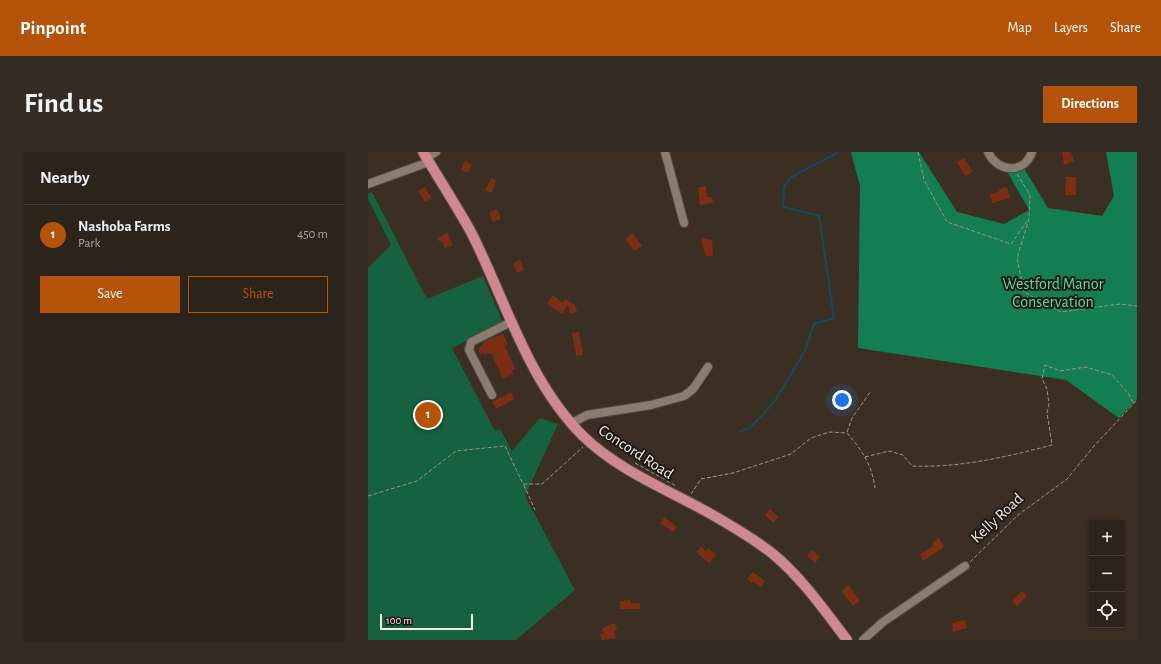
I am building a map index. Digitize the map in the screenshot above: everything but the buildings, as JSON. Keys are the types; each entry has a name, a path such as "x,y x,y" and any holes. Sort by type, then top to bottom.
{"main road":[{"name":"Concord Road","path":"426,157 471,233 511,322 534,368 560,409 572,423 590,442 620,464 722,520 774,555 806,589 847,640"}],"street":[{"path":"368,184 436,152"},
{"path":"665,152 684,224"},
{"path":"988,152 996,164 1004,168 1014,169 1026,163 1032,152"},
{"path":"492,396 469,350 469,346 471,342 511,322"},
{"path":"572,423 587,415 651,405 684,396 693,389 708,367"},
{"name":"Kelly Road","path":"863,640 883,622 965,566"}],"path":[{"path":"918,152 924,180 947,222 1011,244 1029,219"},
{"path":"1014,169 1030,195 1029,219 1017,258 1024,292 1061,312 1120,304 1137,306"},
{"path":"865,457 889,451 903,455 912,466 932,467 1006,458 1052,445 1047,412 1049,404 1047,389 1042,379 1044,365 1060,370 1086,367 1112,376 1128,393 1134,404"},
{"path":"847,433 852,418 870,390"},
{"name":"Kelly Road","path":"965,566 1018,515 1067,479 1094,446 1137,400"},
{"path":"695,496 690,494 702,479 733,473 791,454 811,438 829,432 847,433 862,450 874,479 875,488"},
{"path":"524,484 542,484 590,442"},
{"path":"368,496 417,481 456,451 505,446 535,510"},
{"path":"632,462 679,488"}],"green space":[{"name":"Westford Manor Conservation","path":"851,152 919,152 957,212 1004,224 1029,210 1005,168 1022,165 1048,208 1102,216 1114,196 1106,152 1137,152 1137,399 1119,418 1066,380 858,348 860,186"},
{"path":"372,192 427,299 483,276 503,323 452,348 495,431 500,429 512,451 540,418 558,424 525,496 575,590 516,640 368,640 368,268 391,245 368,199 368,193"}],"waterway":[{"path":"740,431 750,428 775,401 805,351 814,324 834,318 819,216 783,207 784,187 791,177 839,152"}],"place":[{"name":"Nashoba Farms","path":"428,415"}]}
